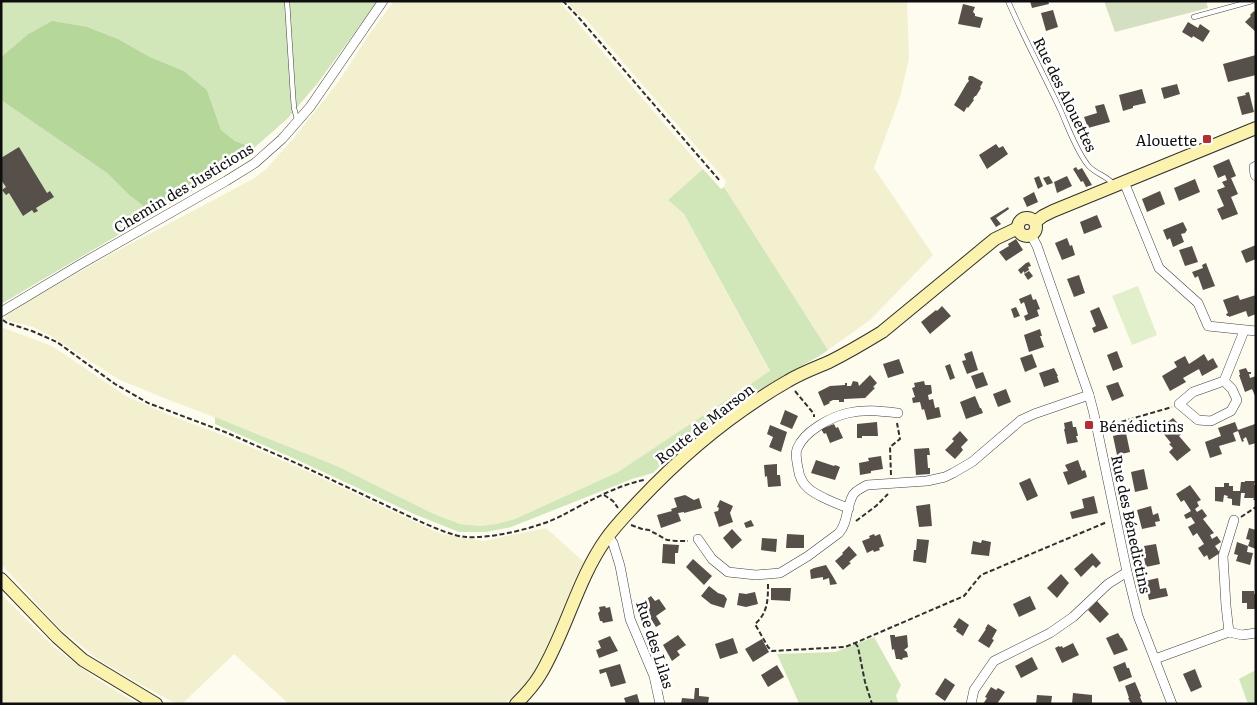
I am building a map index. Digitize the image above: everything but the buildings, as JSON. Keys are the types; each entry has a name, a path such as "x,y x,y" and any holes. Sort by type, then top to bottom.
{"street":[{"name":"Chemin des Justicions","path":"1,312 255,163 282,139 310,107 383,1"},
{"path":"1035,222 1054,211 1256,128"},
{"path":"1256,166 1254,167 1254,175 1256,176"},
{"path":"1119,184 1145,233 1159,268 1198,302 1208,326 1256,331"},
{"path":"1022,218 1030,218 1035,222 1036,229 1031,235 1021,234 1018,228 1022,218"},
{"name":"Route de Marson","path":"516,704 539,677 559,639 595,554 624,517 662,476 745,408 807,370 863,344 882,332 995,239 1018,228"},
{"name":"Rue des Bénedictins","path":"1031,235 1041,258 1089,395 1138,616 1171,703"},
{"path":"1224,380 1232,389 1237,400 1231,411 1211,421 1198,420 1180,404 1193,392 1224,380 1244,330"},
{"path":"698,539 712,559 728,572 756,575 780,573 808,556 839,533 843,528 854,494 859,489 867,485 927,481 945,477 972,462 1021,420 1089,395"},
{"path":"849,508 836,504 808,489 800,477 796,456 797,449 815,427 846,413 875,410 898,413"},
{"path":"1229,632 1223,556 1234,520"},
{"name":"Rue des Lilas","path":"608,536 620,566 630,619 654,676 660,704"},
{"path":"971,704 974,690 994,661 1050,633 1073,617 1108,584 1127,572"},
{"path":"1,579 57,637 84,660 156,704"},
{"path":"1155,659 1229,632 1242,635 1256,633"}],"lane":[{"path":"286,1 294,108 298,121"},
{"name":"Rue des Alouettes","path":"1008,1 1086,164 1095,172 1119,184"},
{"path":"1194,17 1252,1"}],"path":[{"path":"563,1 720,181"},
{"path":"1,318 7,323 32,330 57,342 115,384 148,403 225,432 296,463 419,522 466,537 492,536 514,532 561,516 582,504 637,481 662,476"},
{"path":"787,382 814,414 815,427"},
{"path":"1097,428 1180,404"},
{"path":"843,528 848,530 858,518 876,506 892,490 890,447 900,439 897,421 898,413"},
{"path":"604,495 613,500 632,526 649,530 667,540 691,541 698,539"},
{"path":"1234,520 1256,507"},
{"path":"768,574 766,611 755,624 772,651 845,647 964,596 981,575 1116,518"},
{"path":"855,643 858,647 865,682 872,704"}],"shaded area":[{"path":"394,1 559,1 703,169 668,200 684,214 770,372 618,472 515,519 496,524 481,526 460,524 434,514 337,466 120,380 51,336 33,327 5,320 5,314 104,258 253,179 266,169 294,138 339,81 368,36"},
{"path":"566,1 907,1 909,58 900,97 874,168 933,255 870,320 828,350 724,187 726,181 584,17 580,16"},
{"path":"1,327 52,346 126,396 302,469 441,534 483,541 546,528 585,563 536,677 504,704 289,704 234,654 182,704 177,704 99,660 59,628 1,564"},
{"path":"1,594 55,648 95,678 138,704 1,704"}],"green space":[{"path":"1,1 378,1 317,84 287,119 254,148 235,141 221,130 207,90 184,71 150,57 120,40 27,35 1,57"},
{"path":"1104,1 1206,1 1208,8 1115,32"},
{"path":"52,21 87,27 120,40 150,57 184,71 207,90 221,130 235,141 254,148 243,160 154,214 129,195 107,173 1,100 1,57 27,35"},
{"path":"1,100 107,173 129,195 154,214 1,304"},
{"path":"703,169 721,189 724,187 828,350 744,398 653,473 632,479 511,527 486,532 459,532 414,514 215,424 215,417 337,466 434,514 460,524 481,526 515,519 618,472 770,371 684,214 668,200"},
{"path":"1138,286 1157,335 1132,345 1112,296"},
{"path":"874,637 901,685 896,696 899,704 799,704 777,654 835,652"},
{"path":"1256,670 1256,704 1248,704 1239,679"}],"place":[{"name":"Alouette","path":"1207,139"},
{"name":"Bénédictins","path":"1089,425"}]}
